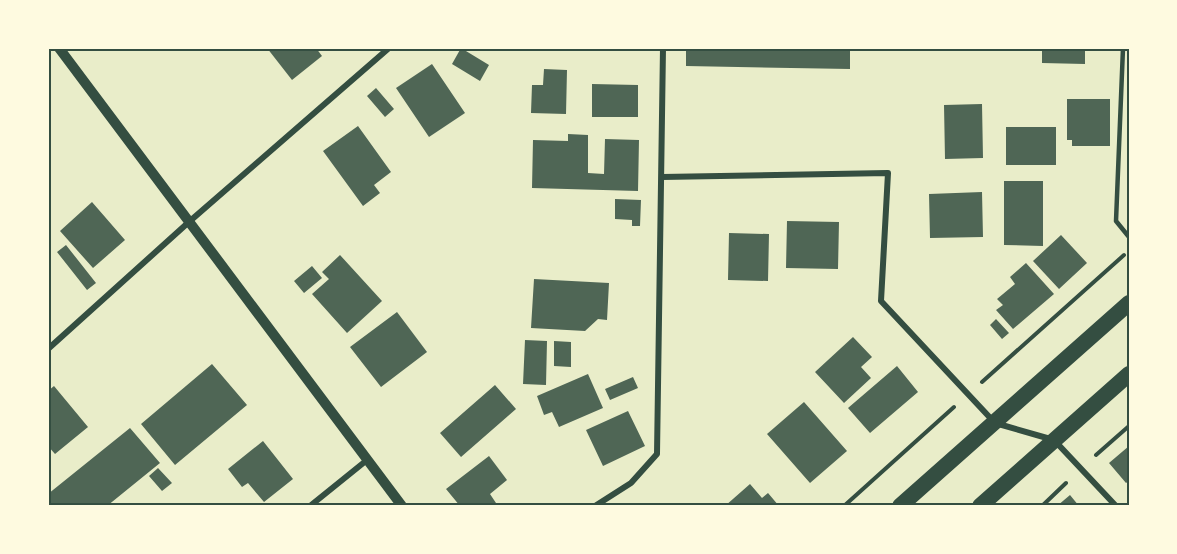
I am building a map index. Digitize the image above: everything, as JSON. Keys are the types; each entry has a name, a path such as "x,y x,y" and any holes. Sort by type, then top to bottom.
{"highway":[{"path":"900,506 1129,303"},
{"path":"980,506 1129,374"}],"street":[{"path":"59,48 402,506"},
{"path":"48,349 189,221 389,48"},
{"path":"595,506 632,483 657,454 663,48"},
{"path":"662,177 888,173 881,302 995,423 1054,441 1116,506"},
{"path":"310,506 367,460"}],"lane":[{"path":"1123,48 1116,221 1129,237"}],"path":[{"path":"844,506 1129,250"}],"building":[{"path":"267,48 316,48 322,56 292,80"},
{"path":"461,48 489,65 480,81 452,64"},
{"path":"686,48 850,48 850,69 686,66"},
{"path":"1042,48 1085,48 1085,64 1042,63"},
{"path":"432,64 465,113 429,137 396,88"},
{"path":"544,69 567,70 566,114 531,113 532,85 543,85"},
{"path":"592,84 638,85 638,117 592,117"},
{"path":"376,88 394,109 385,117 367,96"},
{"path":"1067,99 1110,99 1110,146 1072,146 1072,140 1067,140"},
{"path":"982,104 983,158 945,159 944,105"},
{"path":"358,126 391,172 374,185 380,193 363,206 323,151"},
{"path":"1006,127 1056,127 1056,165 1006,165"},
{"path":"568,134 588,135 588,173 604,174 605,139 639,140 638,191 532,188 533,140 568,141"},
{"path":"1004,181 1043,181 1043,246 1004,245"},
{"path":"982,192 983,237 930,238 929,194"},
{"path":"615,199 641,200 640,226 632,226 632,220 615,219"},
{"path":"92,202 125,240 93,268 60,231"},
{"path":"787,221 839,222 838,269 786,268"},
{"path":"729,233 769,234 768,281 728,280"},
{"path":"1061,235 1087,263 1059,289 1033,261"},
{"path":"66,245 96,283 87,290 57,252"},
{"path":"340,255 382,301 347,333 312,294 329,279 322,272"},
{"path":"1026,263 1054,294 1013,329 996,310 1003,305 997,299 1015,284 1010,277"},
{"path":"312,266 322,278 304,293 294,281"},
{"path":"534,279 609,283 607,320 598,319 585,331 531,328"},
{"path":"397,312 427,352 381,387 350,347"},
{"path":"996,319 1009,333 1002,339 990,325"},
{"path":"853,337 872,357 861,367 871,378 844,403 815,372"},
{"path":"525,340 547,341 546,385 523,384"},
{"path":"554,341 571,342 571,367 554,366"},
{"path":"212,364 247,405 175,465 141,424"},
{"path":"897,366 918,392 870,433 848,408"},
{"path":"588,374 603,408 559,427 552,412 544,415 537,396"},
{"path":"633,377 638,388 610,400 605,389"},
{"path":"495,385 516,409 461,457 440,433"},
{"path":"54,386 88,427 55,454 48,446 48,391"},
{"path":"804,402 847,451 810,483 767,434"},
{"path":"628,411 645,446 603,466 586,430"},
{"path":"130,428 160,463 107,506 50,506 48,494"},
{"path":"263,441 293,479 264,502 248,483 242,487 228,469"},
{"path":"1129,446 1129,481 1126,483 1109,463"},
{"path":"489,456 507,480 490,494 498,506 460,506 446,489"},
{"path":"158,468 172,483 162,491 149,476"},
{"path":"750,484 762,498 768,493 779,506 725,506"},
{"path":"1070,495 1079,506 1057,506"}]}
